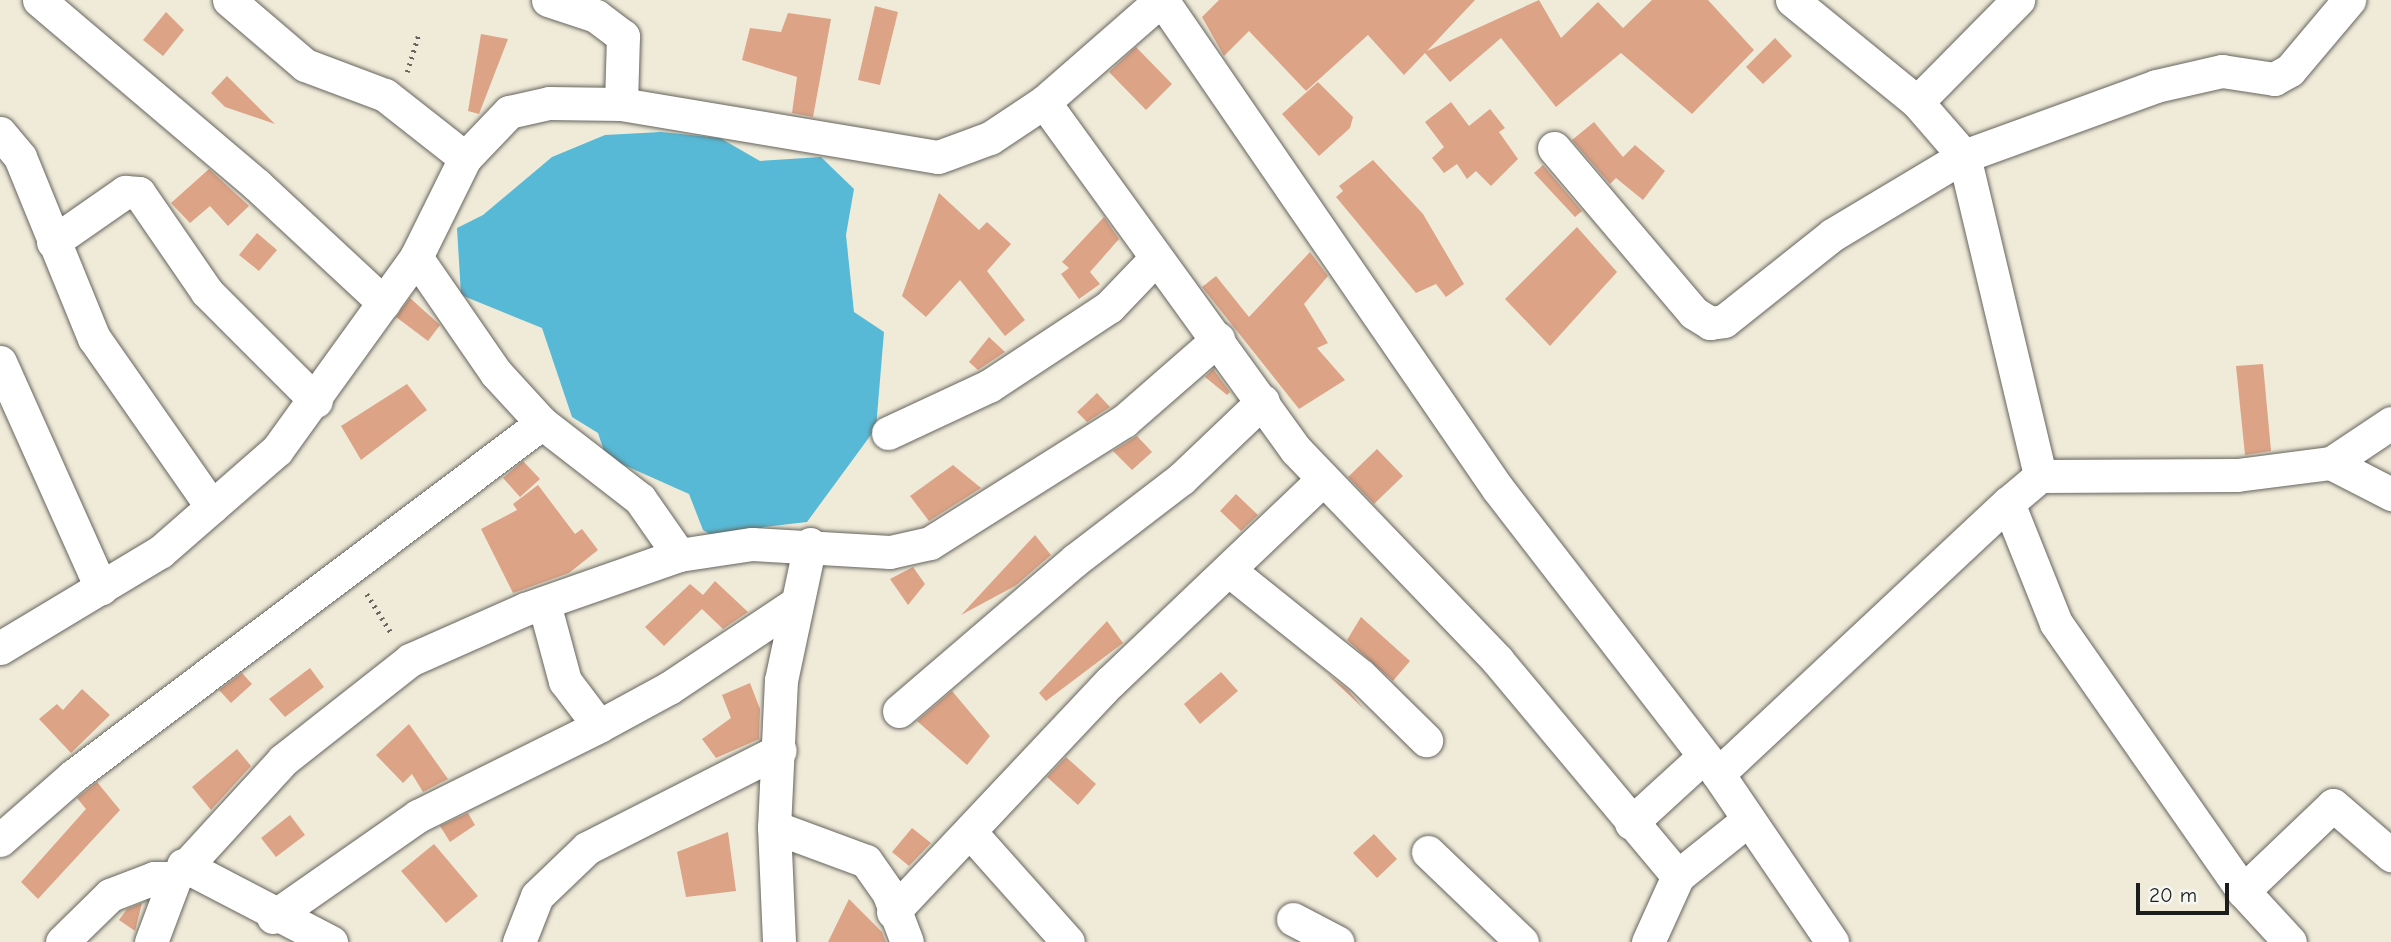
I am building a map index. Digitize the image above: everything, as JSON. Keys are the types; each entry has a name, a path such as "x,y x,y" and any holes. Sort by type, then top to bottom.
{"street":[{"path":"39,0 257,185 384,303"},
{"path":"229,0 305,65 397,102 464,158"},
{"path":"548,0 596,16 623,36 621,104"},
{"path":"3,638 101,588 160,552 277,450 316,401 416,257 464,158 509,113 549,103 621,104 916,158 990,138 1044,102 1161,0 1379,307 1498,489 1710,765 1832,942"},
{"path":"1792,0 1917,102 1964,156 2040,476"},
{"path":"1554,148 1694,313 1710,323 1724,321 1832,234 1964,156 2156,86 2222,71 2274,79 2290,70 2349,0"},
{"path":"1917,102 2012,2"},
{"path":"1044,102 1156,258 1323,480 1498,661 1678,876"},
{"path":"0,133 20,157 94,338 212,507"},
{"path":"53,242 125,192 139,192 207,292 316,401"},
{"path":"416,257 496,373 542,423 640,499 679,555"},
{"path":"888,433 989,386 1109,307 1156,258"},
{"path":"151,942 179,872 283,760 410,660 514,614 545,607 679,555 810,544 890,552 930,543 1124,421 1218,338"},
{"path":"0,362 101,588"},
{"path":"899,711 1075,560 1181,479 1263,401"},
{"path":"0,840 73,776 353,569 542,423"},
{"path":"1631,822 1710,765 2040,476 2237,475 2331,463 2391,423"},
{"path":"2331,463 2391,494"},
{"path":"893,912 1110,681 1230,571 1323,480"},
{"path":"2008,503 2074,653 2243,891 2290,942"},
{"path":"779,942 774,827 780,750 780,680 810,544"},
{"path":"1230,571 1360,675 1426,740"},
{"path":"273,917 418,816 670,688 795,604"},
{"path":"545,607 565,681 599,726"},
{"path":"519,942 537,896 587,848 780,750"},
{"path":"2243,891 2333,805 2391,855"},
{"path":"1660,935 1678,876 1748,820"},
{"path":"774,827 866,861 888,892 893,912 907,942"},
{"path":"970,832 1068,942"},
{"path":"1428,852 1522,942"},
{"path":"62,942 110,895 154,878 179,872 331,942"},
{"path":"1293,919 1338,942"}],"path":[{"path":"397,102 419,33"},
{"path":"353,569 410,660"}],"water":[{"path":"661,132 720,138 760,161 821,157 854,189 846,235 854,312 884,332 876,428 807,522 764,527 724,543 703,530 689,494 606,457 598,433 572,417 542,328 461,295 457,228 483,215 552,157 605,135"}],"building":[{"path":"1219,0 1475,0 1427,51 1539,0 1561,38 1598,2 1623,28 1652,0 1708,0 1754,50 1692,114 1621,53 1556,107 1501,38 1450,82 1425,53 1404,75 1368,35 1306,91 1249,31 1224,56 1202,17"},
{"path":"875,6 898,12 880,85 858,80"},
{"path":"166,12 184,30 163,56 143,40"},
{"path":"788,13 831,19 813,117 792,113 797,77 742,60 750,28 781,32"},
{"path":"481,34 508,39 479,114 468,111"},
{"path":"1775,38 1792,56 1763,84 1746,67"},
{"path":"1136,47 1172,84 1146,110 1109,72"},
{"path":"227,76 275,124 225,107 211,93"},
{"path":"1318,82 1353,117 1350,128 1319,156 1282,114"},
{"path":"1451,102 1469,126 1490,109 1505,128 1499,132 1518,159 1491,186 1476,171 1467,179 1457,164 1444,173 1432,158 1444,147 1425,122"},
{"path":"1594,122 1623,157 1635,145 1665,171 1643,200 1616,178 1610,184 1572,140"},
{"path":"1373,160 1423,214 1464,284 1446,297 1436,284 1416,293 1336,197 1343,191 1339,186"},
{"path":"1543,165 1582,211 1575,217 1534,173"},
{"path":"209,169 249,206 228,226 210,206 190,223 171,203"},
{"path":"939,193 979,230 987,222 1011,244 987,271 1025,320 1005,336 960,280 926,317 902,296"},
{"path":"1104,217 1119,239 1090,272 1100,284 1079,299 1061,274 1069,268 1062,262"},
{"path":"1577,227 1617,272 1550,346 1505,299"},
{"path":"257,233 277,250 259,271 239,255"},
{"path":"1310,252 1328,276 1304,304 1328,343 1317,348 1345,380 1299,409 1202,287 1216,276 1249,317"},
{"path":"410,298 440,325 428,341 396,317"},
{"path":"989,337 1005,352 978,370 969,362"},
{"path":"2263,364 2271,451 2245,455 2236,366"},
{"path":"1213,369 1230,392 1227,395 1205,377"},
{"path":"407,384 427,410 361,460 341,426"},
{"path":"1097,393 1110,407 1087,422 1077,412"},
{"path":"1137,436 1152,452 1132,470 1113,451"},
{"path":"1377,449 1403,476 1374,504 1348,477"},
{"path":"523,461 540,479 520,497 503,478"},
{"path":"953,465 981,488 929,521 910,496"},
{"path":"538,485 575,534 582,529 598,550 569,573 513,593 481,529 517,510 513,504"},
{"path":"1236,494 1258,515 1241,531 1220,511"},
{"path":"1035,535 1051,555 1015,586 961,615"},
{"path":"913,567 925,584 908,605 890,579"},
{"path":"715,581 748,612 723,629 702,609 664,646 645,627 690,584 703,595"},
{"path":"1361,617 1410,661 1393,681 1347,640"},
{"path":"1107,621 1123,643 1046,701 1039,693"},
{"path":"310,668 324,687 285,717 269,699"},
{"path":"1221,672 1238,691 1200,724 1184,704"},
{"path":"242,673 252,684 231,703 219,690"},
{"path":"1327,674 1347,689 1366,711"},
{"path":"750,683 760,709 759,739 716,758 702,739 731,718 722,695"},
{"path":"82,689 110,715 71,753 39,719 57,704 63,710"},
{"path":"952,691 990,736 967,765 917,721"},
{"path":"409,724 448,779 423,792 412,774 403,783 376,755"},
{"path":"237,749 251,766 211,810 192,787"},
{"path":"1066,757 1096,784 1078,805 1047,777"},
{"path":"97,782 120,810 38,899 21,882 86,809 77,798"},
{"path":"468,813 475,825 450,842 440,826"},
{"path":"290,815 305,835 276,857 261,838"},
{"path":"912,828 931,843 909,866 892,852"},
{"path":"728,832 736,891 686,897 677,852"},
{"path":"1374,834 1397,859 1377,878 1353,853"},
{"path":"434,844 478,896 446,923 401,871"},
{"path":"849,899 882,932 886,942 828,942"},
{"path":"142,903 135,931 119,920 127,909"}]}
